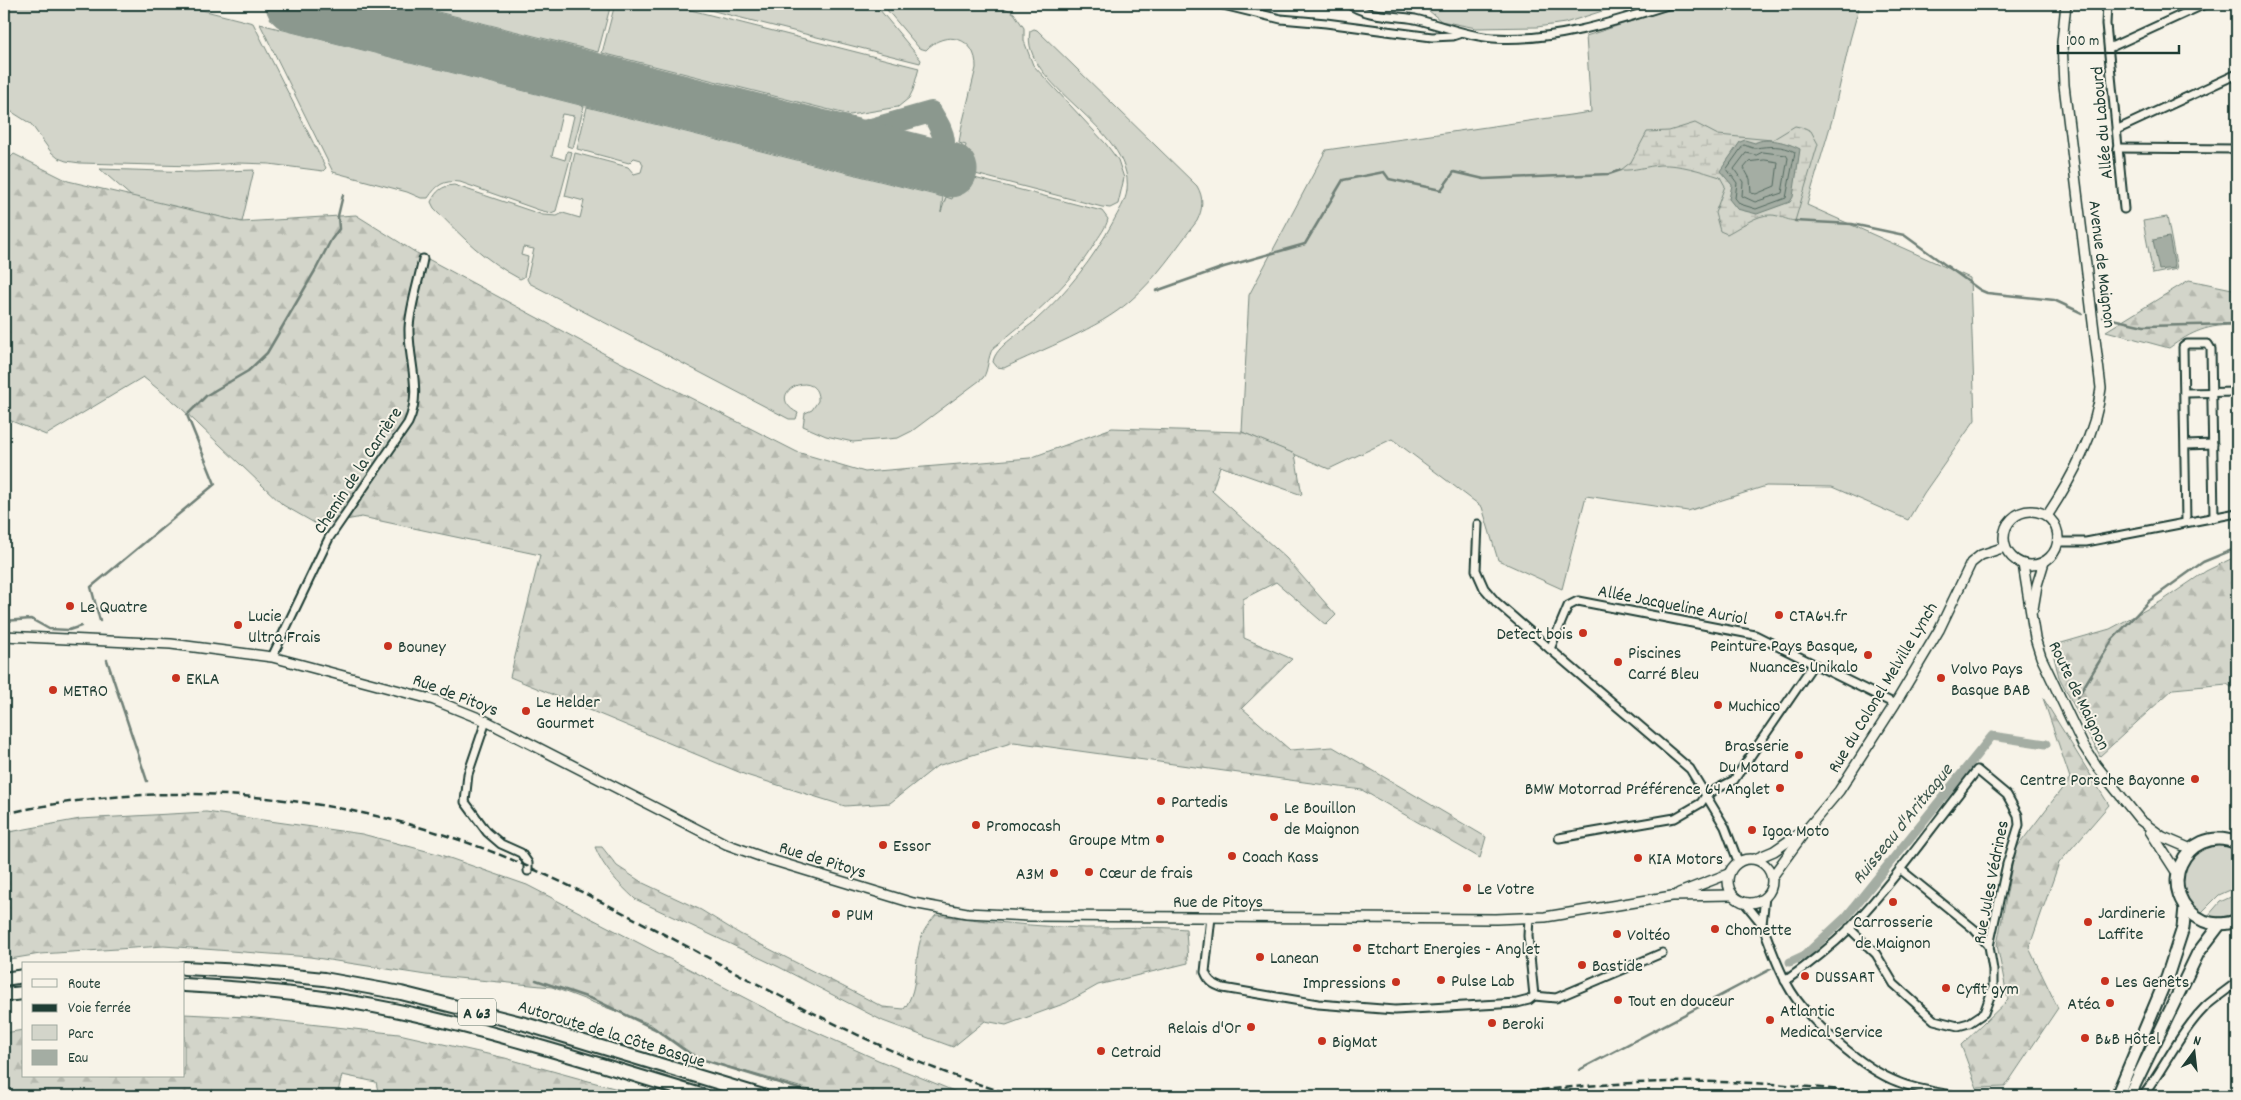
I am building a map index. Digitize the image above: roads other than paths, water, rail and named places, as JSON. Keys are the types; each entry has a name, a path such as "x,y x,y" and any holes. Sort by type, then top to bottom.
{"highway":[{"name":"Autoroute de la Côte Basque","path":"185,968 242,971 324,979 400,993 525,1024 763,1096"},
{"path":"4,979 22,976"},
{"name":"Autoroute de la Côte Basque","path":"185,985 254,989 322,998 412,1014 524,1042 704,1096"},
{"path":"4,996 22,993"}],"main road":[{"path":"2117,1096 2167,977 2183,929 2185,907 2178,891 2177,873 2180,864 2191,849 2212,840 2235,838"},
{"path":"2185,907 2202,920 2220,924 2237,920"},
{"path":"2130,1096 2198,953 2220,924"}],"street":[{"path":"1220,4 1281,19 1326,22 1432,37 1453,36 1462,33"},
{"path":"1349,4 1360,10 1415,19 1462,33 1492,38 1546,36 1581,30 1671,4"},
{"name":"Avenue de Maignon","path":"2048,516 2069,482 2096,416 2102,388 2064,85 2062,42 2066,4"},
{"name":"Allée du Labourd","path":"2107,4 2106,24 2124,209"},
{"path":"2109,48 2205,4"},
{"path":"2116,130 2237,74"},
{"path":"2117,148 2237,149"},
{"name":"Chemin de la Carrière","path":"272,656 329,538 408,423 414,409 416,397 409,327 423,259"},
{"path":"2186,522 2184,347 2187,344 2208,344 2212,349 2214,517"},
{"path":"2186,393 2237,392"},
{"path":"2186,445 2213,444"},
{"path":"2033,511 2048,516 2056,528 2058,542 2055,550 2044,562 2037,565 2022,564 2011,558 2005,546 2005,529 2016,515 2033,511"},
{"path":"2058,542 2086,542 2237,512"},
{"path":"1478,524 1476,570 1484,588 1550,649 1690,769 1707,794 1730,839 1738,861"},
{"name":"Rue du Colonel Melville Lynch","path":"1772,877 1807,829 1839,791 1895,704 1939,630 1971,563 1981,555 2005,546"},
{"name":"Route de Maignon","path":"2032,619 2037,585 2044,562"},
{"name":"Route de Maignon","path":"2022,564 2035,638 2041,657 2083,745 2101,772 2147,827 2177,873"},
{"name":"Allée Jacqueline Auriol","path":"1550,649 1568,606 1578,601 1755,635 1895,704"},
{"name":"Rue de Pitoys","path":"4,636 171,644 272,656 434,700 486,721 726,844 765,858 913,903 949,910 989,915 1529,918 1672,896"},
{"path":"1559,838 1675,818 1701,802 1707,794 1734,780 1813,665"},
{"path":"486,721 468,774 465,802 487,832 501,844 521,853 528,863 528,871"},
{"name":"Rue Jules Védrines","path":"1849,928 1876,954 1894,984 1934,1020 1958,1026 1969,1023 1984,1013 1993,988 1994,970 1989,946 2007,864 2019,825 2018,814 2007,795 1977,770 1900,869"},
{"name":"Route de Maignon","path":"2147,827 2162,838 2191,849"},
{"name":"Rue du Colonel Melville Lynch","path":"1755,859 1774,851 1807,829"},
{"path":"1672,896 1728,874 1738,861 1755,859 1766,865 1772,877 1771,888 1765,897 1759,901 1745,903"},
{"path":"1785,981 1812,961 1849,928 1900,869 1974,929 1989,946"},
{"path":"1728,874 1728,889 1732,895 1745,903 1762,924 1785,981 1800,1004 1849,1052 1877,1072 1896,1082 1914,1088 1957,1096"},
{"path":"1672,896 1732,895"},
{"path":"1762,924 1765,897"},
{"path":"1211,917 1205,972 1208,980 1223,988 1318,1004 1395,1010 1521,1003 1534,996 1556,998 1662,953"},
{"path":"1529,918 1528,936 1534,996"},
{"path":"2143,1096 2181,1037 2206,1006 2237,982"}],"water":[{"path":"1745,140 1755,143 1765,140 1778,141 1800,149 1793,197 1790,202 1757,214 1737,209 1729,199 1732,185 1720,171 1740,142"},
{"path":"2169,237 2175,268 2159,270 2153,240"}],"waterway":[{"path":"1156,291 1224,267 1305,244 1343,180 1384,172 1389,179 1441,190 1454,172 1484,179 1609,174 1621,170"},
{"path":"100,621 91,587 215,484 187,415 207,395 248,371 267,353 339,229 338,216 343,195"},
{"path":"1795,221 1852,224 1904,235 1980,290 1987,293 2054,300 2082,313"},
{"path":"2103,317 2144,326 2237,324"},
{"name":"Ruisseau d'Aritxague","path":"2077,698 2113,639 2149,601 2203,562 2237,548"},
{"path":"4,621 31,619 49,629 69,630 81,626"},
{"path":"107,660 147,781"},
{"name":"Ruisseau d'Aritxague","path":"1790,962 1805,955 1846,917 1992,736 2046,744"},
{"name":"Ruisseau d'Aritxague","path":"1579,1070 1771,969"},
{"path":"536,980 595,1000 655,1029 694,1057 822,1096"}],"railway":[{"path":"4,814 72,802 141,795 210,794 279,799 347,810 415,826 480,847 574,888 809,1011 897,1053 957,1077 1019,1096"},
{"path":"1493,1096 1591,1086 1689,1082 1786,1085 1884,1096"}],"place":[{"name":"Le Quatre","path":"70,606"},
{"name":"CTA64.fr","path":"1779,615"},
{"name":"Lucie Ultra Frais","path":"238,625"},
{"name":"Detect bois","path":"1583,633"},
{"name":"Bouney","path":"388,646"},
{"name":"Peinture Pays Basque, Nuances Unikalo","path":"1868,655"},
{"name":"Piscines Carré Bleu","path":"1618,662"},
{"name":"EKLA","path":"176,678"},
{"name":"Volvo Pays Basque BAB","path":"1941,678"},
{"name":"METRO","path":"53,690"},
{"name":"Muchico","path":"1718,705"},
{"name":"Le Helder Gourmet","path":"526,711"},
{"name":"Brasserie Du Motard","path":"1799,755"},
{"name":"Centre Porsche Bayonne","path":"2195,779"},
{"name":"BMW Motorrad Préférence 64 Anglet","path":"1780,788"},
{"name":"Partedis","path":"1161,801"},
{"name":"Le Bouillon de Maignon","path":"1274,817"},
{"name":"Promocash","path":"976,825"},
{"name":"Igoa Moto","path":"1752,830"},
{"name":"Groupe Mtm","path":"1160,839"},
{"name":"Essor","path":"883,845"},
{"name":"Coach Kass","path":"1232,856"},
{"name":"KIA Motors","path":"1638,858"},
{"name":"Cœur de frais","path":"1089,872"},
{"name":"A3M","path":"1054,873"},
{"name":"Le Votre","path":"1467,888"},
{"name":"Carrosserie de Maignon","path":"1893,902"},
{"name":"PUM","path":"836,914"},
{"name":"Jardinerie Laffite","path":"2088,922"},
{"name":"Chomette","path":"1715,929"},
{"name":"Voltéo","path":"1617,934"},
{"name":"Etchart Energies - Anglet","path":"1357,948"},
{"name":"Lanean","path":"1260,957"},
{"name":"Bastide","path":"1582,965"},
{"name":"DUSSART","path":"1805,976"},
{"name":"Pulse Lab","path":"1441,980"},
{"name":"Les Genêts","path":"2105,981"},
{"name":"Impressions","path":"1396,982"},
{"name":"Cyfit gym","path":"1946,988"},
{"name":"Tout en douceur","path":"1618,1000"},
{"name":"Atéa","path":"2110,1003"},
{"name":"Atlantic Medical Service","path":"1770,1020"},
{"name":"Beroki","path":"1492,1023"},
{"name":"Relais d'Or","path":"1251,1027"},
{"name":"B&B Hôtel","path":"2085,1038"},
{"name":"BigMat","path":"1322,1041"},
{"name":"Cetraid","path":"1101,1051"}]}
